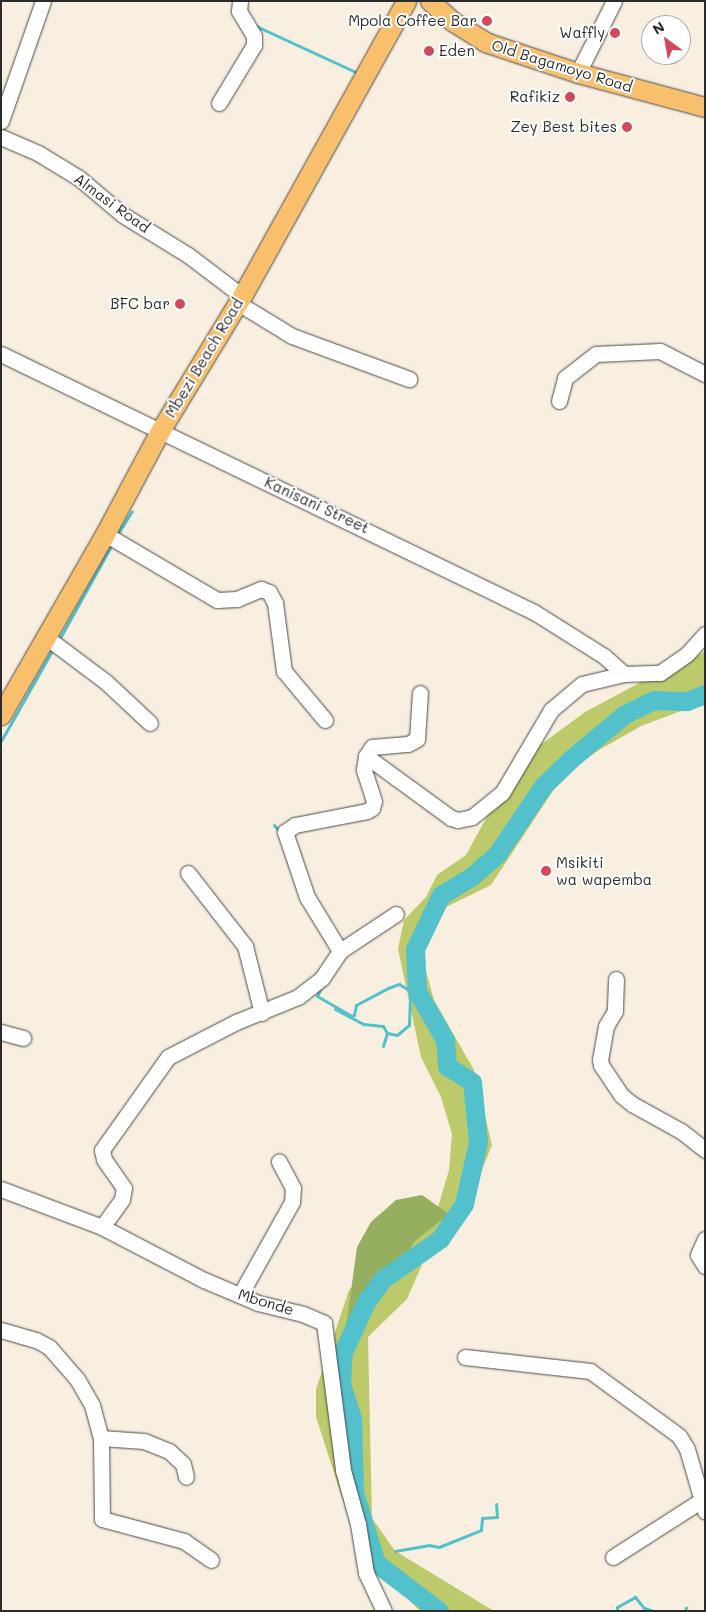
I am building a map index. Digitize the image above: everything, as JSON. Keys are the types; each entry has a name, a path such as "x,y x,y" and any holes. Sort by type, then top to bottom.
{"main road":[{"name":"Mbezi Beach Road","path":"1,715 105,534 160,431 240,299 406,1"},
{"name":"Old Bagamoyo Road","path":"430,1 459,26 486,42 578,73 705,107"}],"street":[{"path":"1,121 43,1"},
{"path":"219,103 255,40 239,11 240,1"},
{"path":"578,73 614,1"},
{"name":"Almasi Road","path":"1,137 38,153 79,178 123,215 188,255 240,299 292,336 409,379"},
{"path":"558,401 565,378 596,354 660,351 705,374"},
{"name":"Kanisani Street","path":"1,354 534,612 604,656 624,674"},
{"path":"105,534 217,600 238,599 262,589 269,592 275,603 284,671 325,720"},
{"path":"366,756 452,818 458,820 472,817 502,793 550,710 582,684 624,674 660,673 687,654 705,634"},
{"path":"46,637 106,682 150,722"},
{"path":"340,951 307,897 284,836 287,829 295,825 367,812 372,808 374,801 364,770 366,756 372,746 408,744 417,739 420,694"},
{"path":"188,873 246,946 262,1013"},
{"path":"102,1227 122,1199 124,1188 104,1159 102,1150 163,1063 178,1050 236,1022 262,1013 314,987 340,951 396,914"},
{"path":"616,979 615,1011 606,1026 600,1059 602,1065 621,1095 632,1104 681,1131 705,1150"},
{"path":"1,1032 23,1038"},
{"path":"240,1295 292,1202 293,1188 279,1162"},
{"name":"Mbonde","path":"1,1189 102,1227 240,1295 318,1319 324,1323 343,1470 358,1524 360,1546 366,1573 384,1611"},
{"path":"705,1240 698,1255 705,1266"},
{"path":"1,1330 36,1340 54,1352 77,1379 92,1405 101,1438 102,1519 184,1541 211,1560"},
{"path":"465,1357 590,1371 679,1436 690,1458 703,1503 613,1557"},
{"path":"101,1438 144,1441 169,1451 184,1464 186,1477"}],"green space":[{"path":"705,651 705,702 641,726 568,768 491,885 446,907 423,934 422,956 434,1000 474,1070 492,1145 470,1200 424,1260 407,1299 368,1337 372,1518 395,1551 494,1611 420,1611 386,1578 351,1525 316,1417 316,1389 349,1290 405,1233 438,1207 449,1170 452,1134 441,1097 421,1057 398,949 404,920 426,897 437,875 466,855 491,809 528,754 585,712 643,681 675,670"},
{"path":"422,1195 449,1214 414,1242 397,1274 371,1299 342,1356 357,1247 371,1222 396,1200"}],"waterway":[{"path":"254,25 358,73"},
{"path":"117,535 132,511"},
{"path":"60,638 112,544"},
{"path":"1,741 52,651"},
{"path":"439,1611 376,1563 354,1492 352,1418 341,1385 343,1352 366,1302 383,1279 440,1239 464,1204 478,1142 472,1082 447,1066 445,1040 417,991 415,949 441,895 471,877 497,854 543,786 572,758 625,714 654,700 687,701 705,694"},
{"path":"274,825 280,832"},
{"path":"383,1046 387,1033 397,1035 409,1025 410,991 416,972"},
{"path":"322,986 317,996 351,1016 354,1015 356,1005 388,988 399,984 410,991"},
{"path":"335,1009 363,1024 383,1026 387,1033"},
{"path":"395,1551 429,1545 439,1547 481,1530 482,1518 497,1517 496,1504"},
{"path":"617,1611 617,1607 635,1597 644,1608 654,1611"}],"place":[{"name":"Mpola Coffee Bar","path":"487,21"},
{"name":"Waffly","path":"615,33"},
{"name":"Eden","path":"429,51"},
{"name":"Rafikiz","path":"570,97"},
{"name":"Zey Best bites","path":"627,127"},
{"name":"BFC bar","path":"180,304"},
{"name":"Msikiti wa wapemba","path":"546,871"}]}
